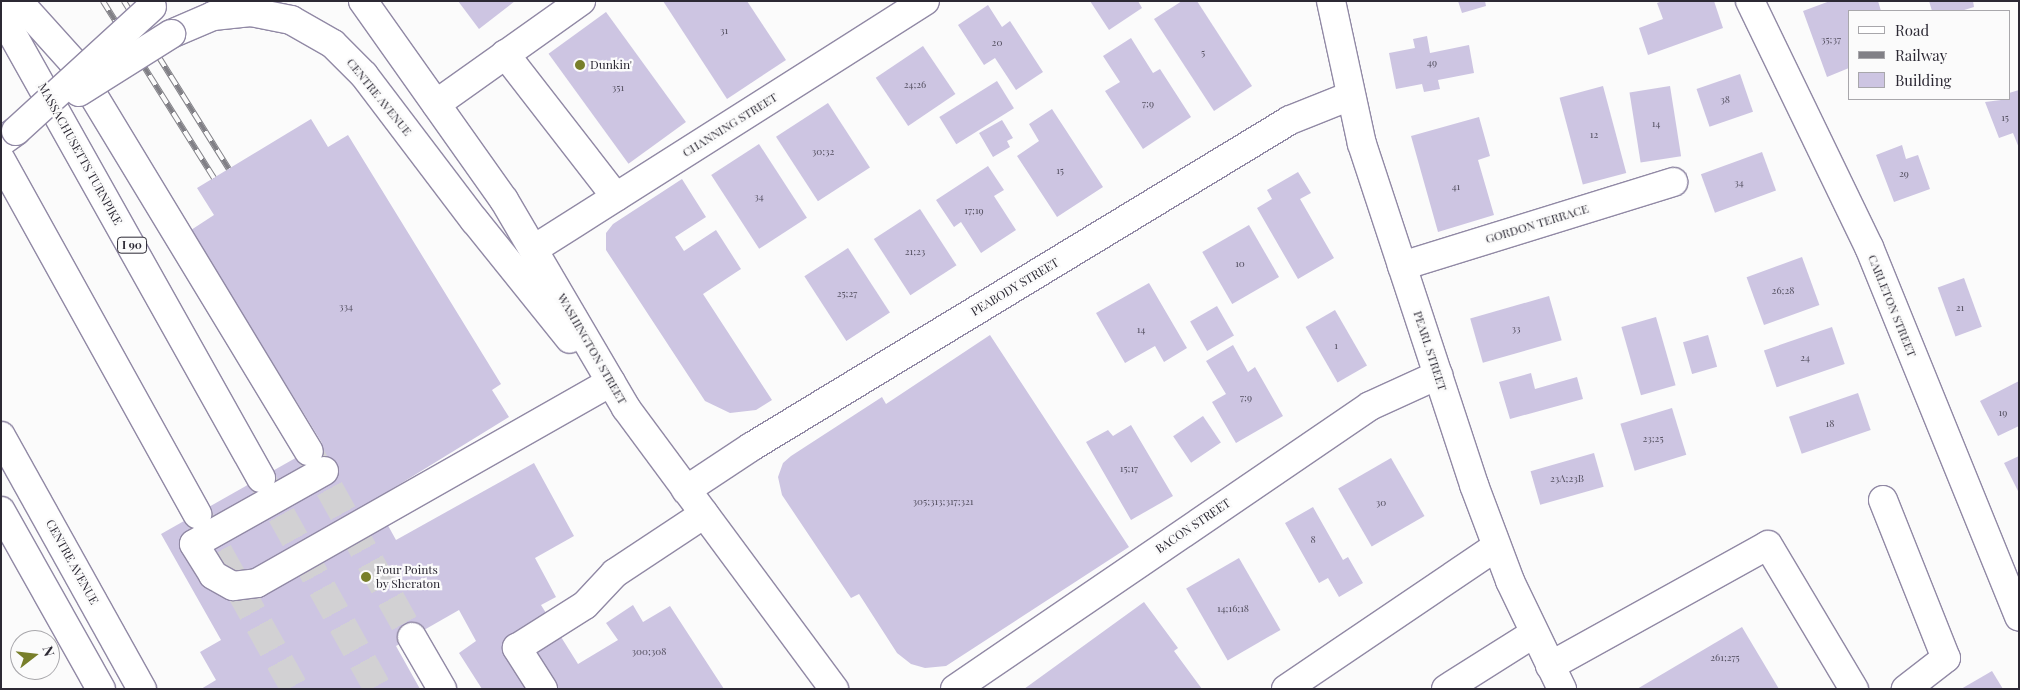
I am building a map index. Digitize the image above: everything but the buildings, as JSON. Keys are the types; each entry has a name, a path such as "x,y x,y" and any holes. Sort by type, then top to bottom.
{"main road":[{"path":"18,1 73,62 316,461 194,544 213,575 233,586 257,583 609,383"},
{"name":"WASHINGTON STREET","path":"363,1 504,200 534,249 609,383 626,408 834,689"},
{"path":"436,104 581,1"},
{"name":"CHANNING STREET","path":"534,249 926,1"},
{"name":"PEARL STREET","path":"1331,1 1350,96 1402,266 1438,375 1496,547 1533,634 1556,677"},
{"name":"CARLETON STREET","path":"1750,1 1869,247 2019,617"},
{"name":"CENTRE AVENUE","path":"9,136 155,4"},
{"name":"CENTRE AVENUE","path":"9,136 171,34 213,16 251,12 290,20 333,44 364,75 475,221 609,383"},
{"name":"MASSACHUSETTS TURNPIKE","path":"1,14 261,478"},
{"path":"505,54 616,197"},
{"name":"PEABODY STREET","path":"686,490 751,446 1290,120 1350,96"},
{"path":"1,160 198,514"},
{"name":"GORDON TERRACE","path":"1402,266 1673,182"},
{"name":"BACON STREET","path":"954,689 1370,406 1438,375"},
{"name":"CENTRE AVENUE","path":"1,436 142,689"},
{"path":"1883,500 1946,658 1917,686"},
{"path":"1,511 101,689"},
{"path":"543,689 517,648 585,606 615,573 704,514"},
{"path":"1556,677 1768,545 1854,689"},
{"path":"1286,689 1496,547"},
{"path":"1446,689 1533,634"},
{"path":"412,637 442,689"}],"tunnel":[{"path":"309,452 412,637"},
{"path":"261,478 378,689"},
{"path":"198,515 295,689"}],"railway":[{"path":"103,1 214,178"},
{"path":"124,1 229,169"}],"place":[{"name":"Dunkin'","path":"580,65"},
{"name":"Four Points by Sheraton","path":"366,577"}]}
